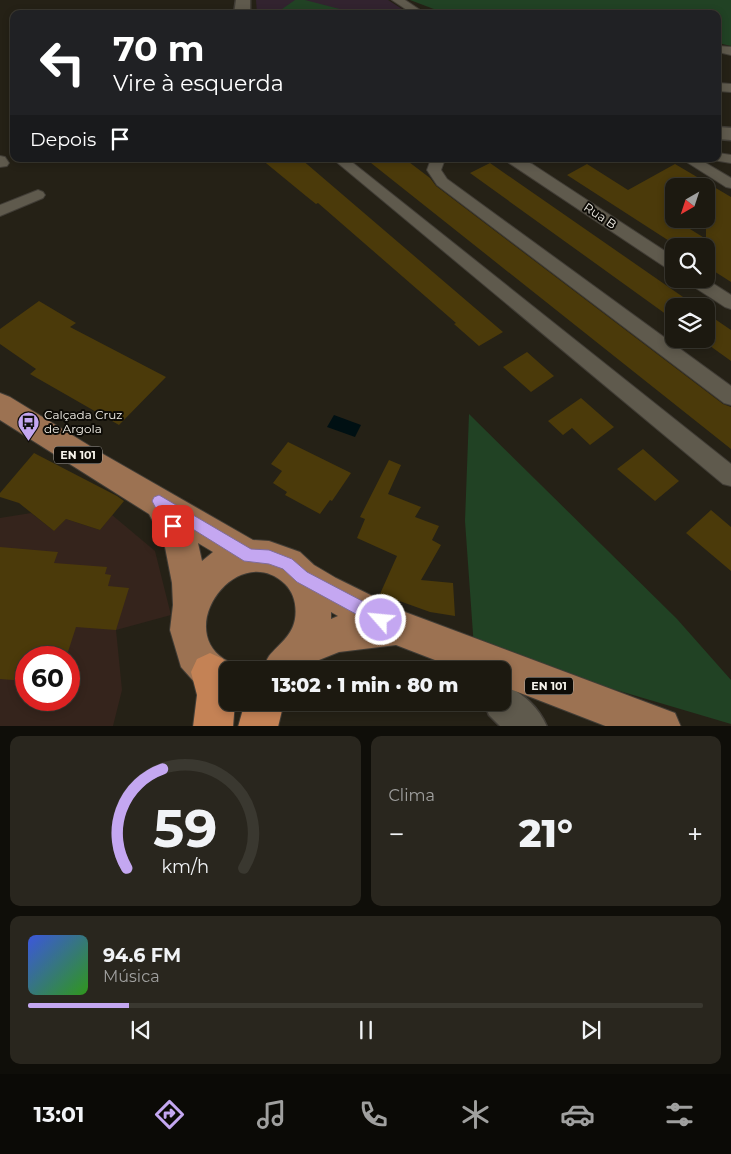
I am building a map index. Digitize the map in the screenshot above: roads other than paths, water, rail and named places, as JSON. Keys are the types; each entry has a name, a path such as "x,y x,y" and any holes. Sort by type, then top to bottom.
{"highway":[{"path":"214,726 219,676"},
{"path":"258,726 262,711"}],"main road":[{"name":"EN 101","path":"0,405 59,444 159,501 249,556"},
{"name":"EN 101","path":"159,501 180,539 189,582 191,605 188,630 194,654 219,676"},
{"name":"EN 101","path":"191,605 204,581 225,564 249,556 269,557 288,564 302,577 461,660 650,725"},
{"name":"EN 101","path":"293,658 313,622 312,598 302,577"},
{"name":"EN 101","path":"293,658 339,634 396,627"}],"street":[{"path":"397,0 414,10"},
{"path":"344,162 731,477"},
{"path":"437,162 434,170 442,182 731,397"},
{"path":"693,162 731,184"},
{"name":"Rua B","path":"528,163 665,259"},
{"path":"0,211 38,195"},
{"path":"708,288 731,303"},
{"path":"511,710 528,726"}],"place":[{"name":"Calçada Cruz de Argola","path":"28,441"}]}
